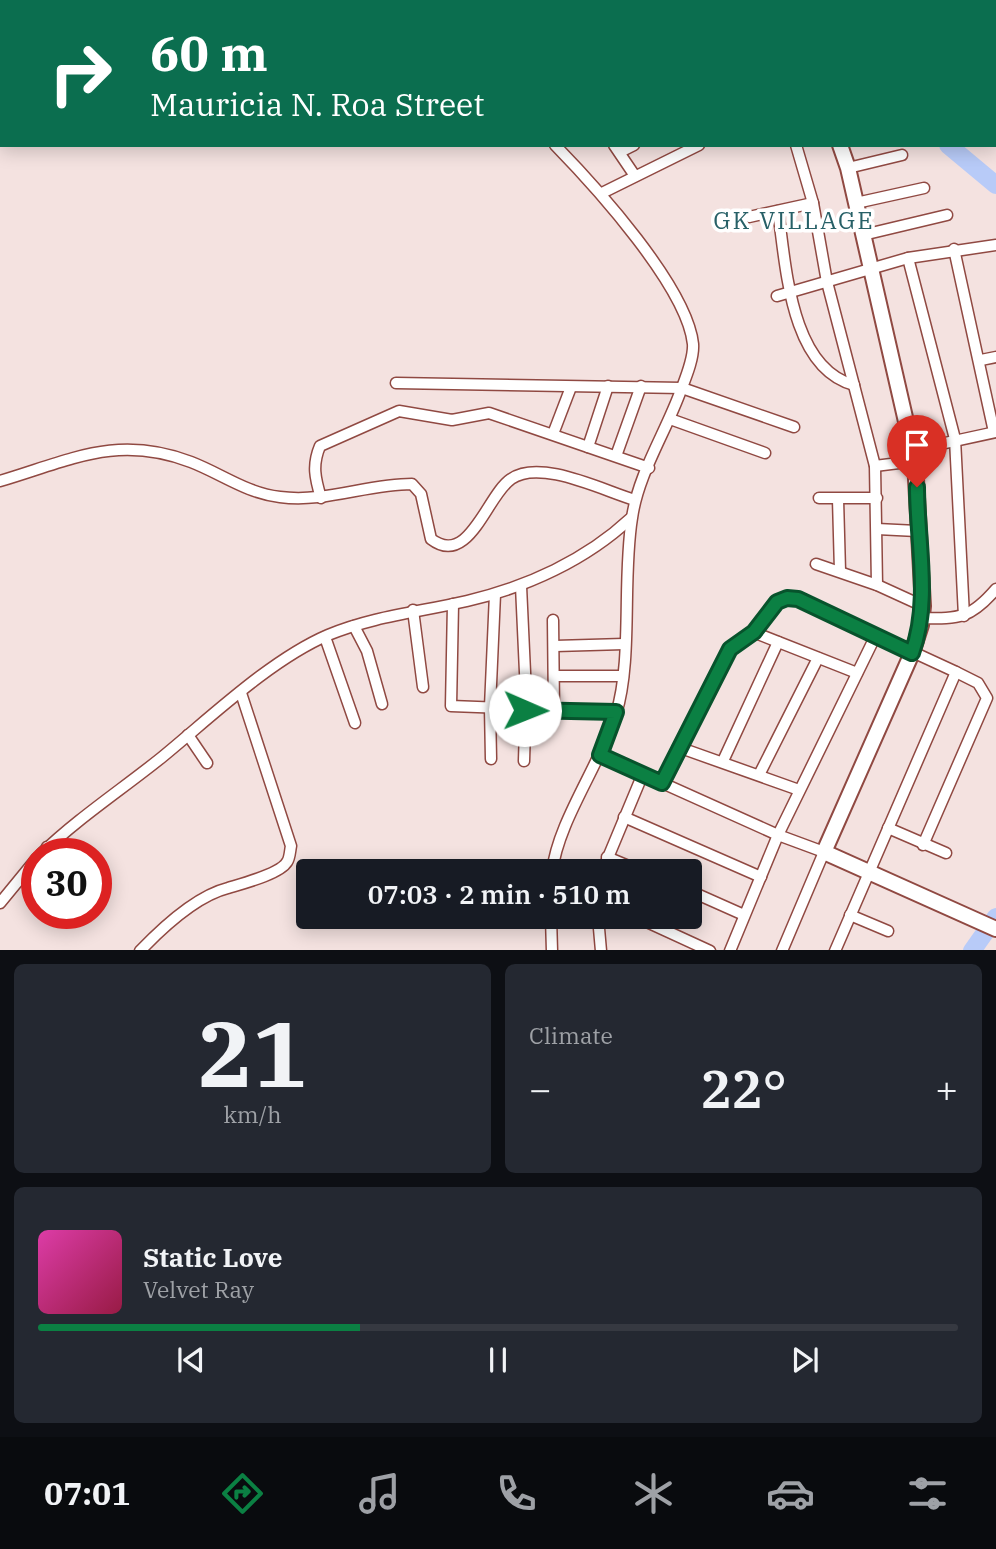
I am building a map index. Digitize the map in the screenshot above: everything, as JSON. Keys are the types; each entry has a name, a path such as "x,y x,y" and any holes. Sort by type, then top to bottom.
{"street":[{"path":"555,859 558,845 600,755 616,712 622,676 625,573 635,500 670,419 693,351 689,325 670,288 602,193 557,147"},
{"path":"602,193 695,147"},
{"path":"797,147 813,204 827,282 875,466 877,585"},
{"path":"782,950 912,653 923,612 916,531 914,455 848,168 840,147"},
{"path":"617,149 635,176"},
{"path":"848,168 902,155"},
{"path":"856,203 924,188"},
{"path":"749,217 813,204"},
{"path":"778,211 791,293 807,345 831,374 854,385"},
{"path":"863,235 947,215"},
{"path":"777,296 908,258 954,249 996,245"},
{"path":"875,466 955,439 995,432 992,394 954,249"},
{"path":"908,258 955,439 964,616"},
{"path":"981,360 996,357"},
{"path":"396,383 682,388 794,427"},
{"path":"588,447 608,386"},
{"path":"616,456 641,386"},
{"path":"553,434 571,387"},
{"path":"321,498 314,479 320,446 399,411 452,420 489,414 649,468"},
{"path":"670,419 765,453"},
{"path":"0,481 91,454 137,448 190,461 264,495 321,498 393,484 412,484 421,494 431,539 439,545 450,545 472,533 489,505 510,479 526,472 573,479 635,500"},
{"path":"820,498 877,498"},
{"path":"838,499 840,571"},
{"path":"65,838 241,693 325,636 354,625 521,586 584,555 632,518"},
{"path":"877,529 916,531"},
{"path":"816,564 877,585 923,612 964,616 980,609 996,589"},
{"path":"521,586 524,761"},
{"path":"491,759 490,706 495,594"},
{"path":"662,783 730,649 754,632 771,607 787,598 798,599 978,683 987,698 923,845"},
{"path":"453,604 451,706 616,712"},
{"path":"413,610 423,687"},
{"path":"553,620 554,711"},
{"path":"354,625 367,651 382,704"},
{"path":"754,632 857,673"},
{"path":"730,950 778,835 876,635"},
{"path":"325,636 355,723"},
{"path":"723,761 778,642"},
{"path":"555,646 624,644"},
{"path":"759,775 818,657"},
{"path":"835,950 956,672"},
{"path":"555,676 622,676"},
{"path":"140,950 154,936 197,904 226,888 277,870 288,862 291,846 241,693"},
{"path":"188,735 206,763"},
{"path":"678,747 799,790"},
{"path":"600,755 642,776 824,852 996,929"},
{"path":"606,859 642,776"},
{"path":"624,817 761,877"},
{"path":"888,828 946,853"},
{"path":"607,856 614,859"},
{"path":"0,903 21,877"},
{"path":"702,896 744,915"},
{"path":"850,915 888,931"},
{"path":"551,929 552,950"},
{"path":"599,929 601,950"},
{"path":"663,929 709,950"}],"waterway":[{"path":"950,147 996,185"},
{"path":"973,950 996,917"}],"district":[{"name":"GK VILLAGE","path":"794,220"}],"route":[{"path":"525,710 616,712 600,755 662,783 730,649 740,639 754,632 777,602 787,598 798,599 912,653 919,634 923,606 916,531 917,487"}]}
